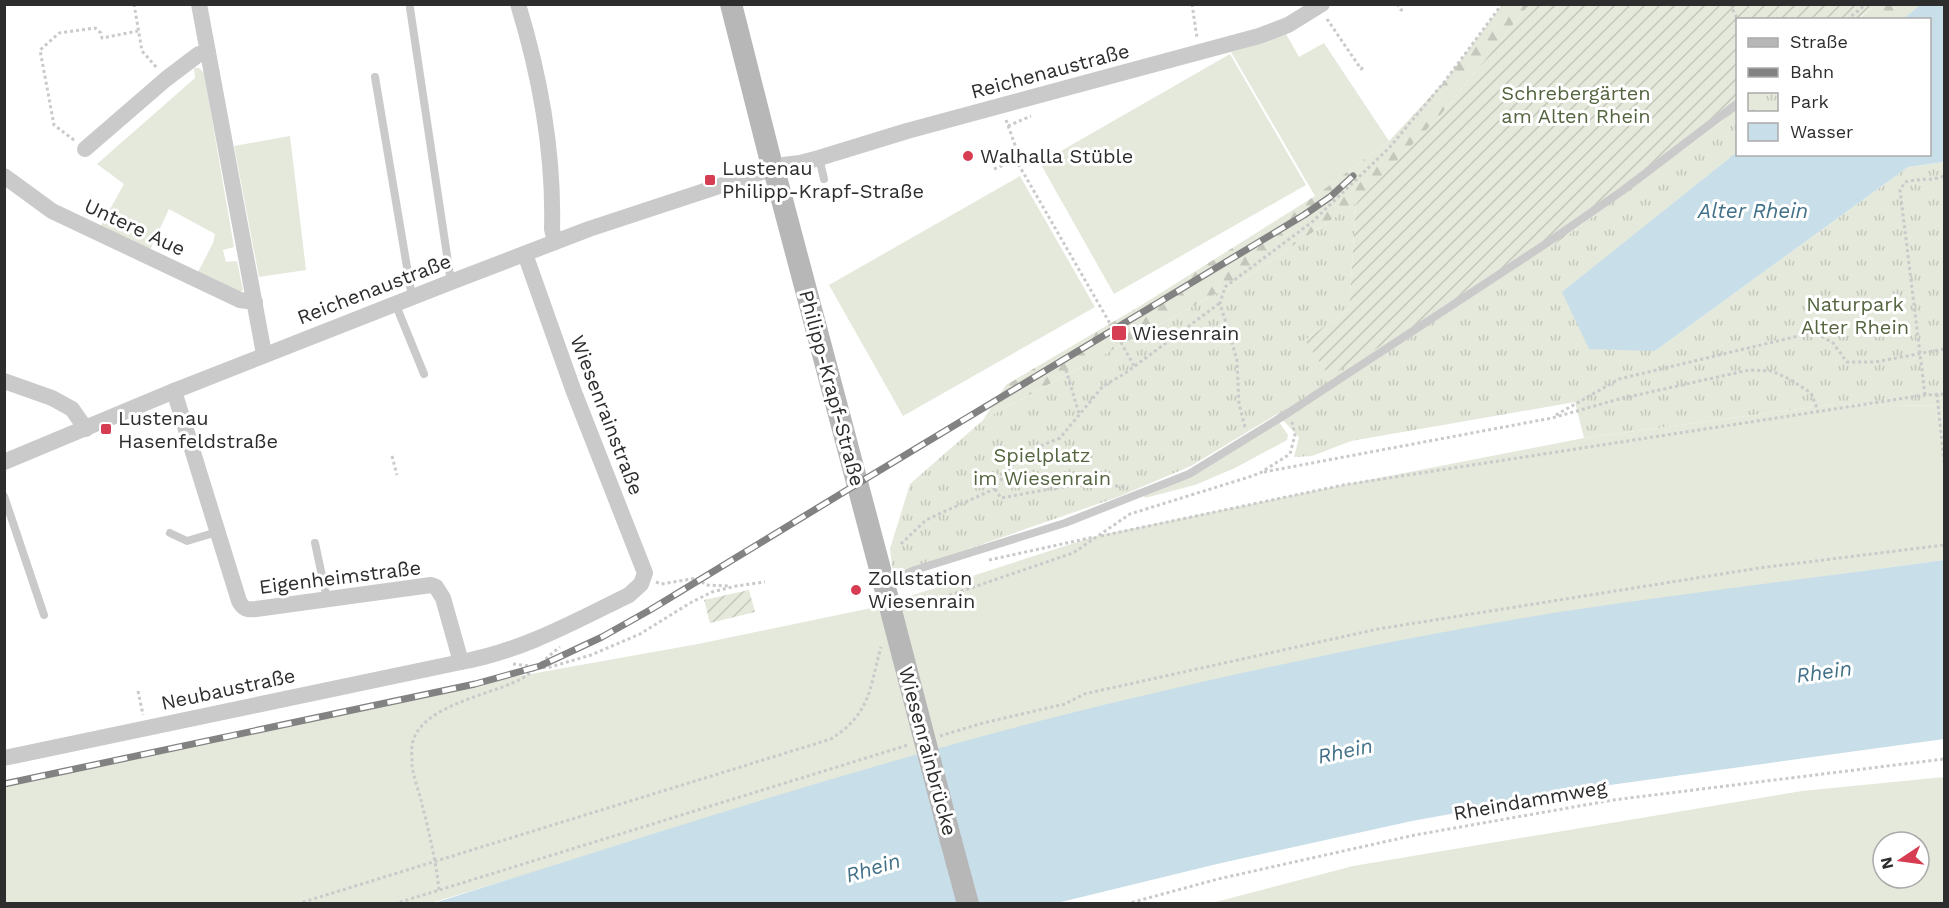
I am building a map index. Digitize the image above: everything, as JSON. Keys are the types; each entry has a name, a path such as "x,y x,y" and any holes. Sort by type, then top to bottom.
{"street":[{"path":"199,4 264,354"},
{"path":"518,4 533,60 548,140 552,229 555,242"},
{"name":"Philipp-Krapf-Straße","path":"731,4 892,599"},
{"name":"Reichenaustraße","path":"4,462 264,354 555,242 774,168 819,158 907,131 1259,36 1323,9"},
{"path":"85,149 174,73 199,54 208,52"},
{"name":"Untere Aue","path":"4,176 52,211 240,300 255,302"},
{"name":"Wiesenrainstraße","path":"461,662 491,657 541,638 629,595 637,589 645,573 573,392 525,254"},
{"path":"4,381 52,398 72,409 86,429"},
{"name":"Eigenheimstraße","path":"174,391 242,607 248,610 431,585 436,587 443,598 461,662"},
{"name":"Wiesenrainbrücke","path":"892,599 968,903"},
{"name":"Neubaustraße","path":"4,758 461,662"}],"lane":[{"path":"410,8 451,282"},
{"path":"375,77 412,297"},
{"path":"892,599 915,570 1065,523 1188,474 1288,412 1537,250 1613,198 1736,104"},
{"path":"819,158 824,179"},
{"path":"395,303 424,375"},
{"path":"4,496 44,615"},
{"path":"170,533 187,541 218,532"},
{"path":"315,543 327,599"},
{"path":"892,599 917,576"}],"path":[{"path":"134,4 142,51 162,74"},
{"path":"1192,4 1198,46"},
{"path":"1396,4 1401,10 1404,9"},
{"path":"901,544 926,520 994,489 1014,463 1038,447 1060,438 1103,386 1220,303 1226,287 1312,222 1389,148 1445,81 1502,4"},
{"path":"1730,4 1736,18"},
{"path":"1849,18 1866,4"},
{"path":"1323,9 1361,69 1365,66"},
{"path":"85,149 54,125 40,50 59,33 95,28 101,33 102,38 138,31"},
{"path":"994,169 1016,160 1019,156 1008,126 1031,116"},
{"path":"1016,160 1112,327"},
{"path":"1925,395 1900,190 1905,182 1944,176"},
{"path":"1220,303 1237,360 1239,404 1247,438"},
{"path":"1552,418 1618,379 1815,332 1833,343 1847,362 1875,362 1944,349"},
{"path":"1118,337 1134,366"},
{"path":"1066,370 1079,414"},
{"path":"892,599 918,606 1073,553 1130,514 1260,473 1552,418 1619,399 1749,370 1772,371 1791,380 1811,393 1818,411"},
{"path":"1937,394 1944,462"},
{"path":"984,562 1096,536 1343,485 1818,411 1944,394"},
{"path":"1260,473 1290,454 1295,435 1288,412"},
{"path":"392,456 397,475"},
{"path":"994,489 1001,498 1075,485 1106,484 1126,487 1138,495"},
{"path":"937,736 1065,704 1084,694 1378,630 1759,568 1944,545"},
{"path":"654,582 661,584 697,578 706,585 736,586"},
{"path":"540,666 547,668 556,666 614,647 652,628 690,603 712,592 765,582"},
{"path":"297,903 831,740 849,728 861,712 866,702 883,641"},
{"path":"439,890 436,861 412,765 412,742 417,732 428,720 445,709 519,680 540,666 563,644"},
{"path":"138,691 146,728"},
{"path":"394,903 915,743"},
{"name":"Rheindammweg","path":"1126,903 1218,879 1415,835 1613,800 1944,759"},
{"path":"1132,903 1141,900"}],"green space":[{"path":"1502,5 1529,5 1439,117 1356,203 1247,277 983,420 1006,385 1140,306 1315,196 1389,141 1445,81"},
{"name":"Schrebergärten am Alten Rhein","path":"1529,5 1875,5 1859,18 1736,18 1736,111 1550,248 1329,376 1305,340 1349,309 1356,203 1439,117"},
{"path":"1875,5 1922,5 1904,18 1860,18"},
{"path":"1285,32 1299,57 1324,43 1389,141 1315,196 1231,52 1258,44"},
{"path":"1230,54 1306,185 1114,294 1040,163"},
{"path":"194,68 199,68 204,73 234,247 223,250 226,262 237,261 243,290 239,293 197,274 213,243 215,234 169,209 149,252 99,229 124,184 97,164 195,78"},
{"path":"1736,111 1736,153 1563,292 1655,351 1908,167 1944,162 1944,406 1836,404 1584,438 1575,402 1351,441 1312,456 1294,457 1299,437 1277,414 1191,466 1118,497 893,575 890,549 910,484 983,420 1247,277 1356,203 1349,309 1305,340 1550,248"},
{"path":"290,136 306,270 259,277 234,146"},
{"path":"1020,176 1095,307 903,416 829,285"},
{"path":"1836,404 1944,406 1944,560 1570,611 1324,656 431,903 5,903 4,785 475,684 698,644 876,607 1096,536 1584,438"},
{"path":"1277,419 1288,435 1287,440 1235,468 1195,485 1145,498 1142,493 1189,474"},
{"path":"749,590 755,612 710,623 704,600"},
{"path":"1944,777 1944,903 1212,903 1353,866 1802,791"}],"water":[{"name":"Alter Rhein","path":"1922,4 1944,5 1944,162 1908,167 1655,351 1589,349 1562,292 1736,153 1736,156 1931,156 1931,18 1904,18"},
{"name":"Rhein","path":"1944,560 1944,739 1610,785 1412,821 1217,864 1057,903 431,904 808,786 997,732 1189,685 1476,626 1573,610"}],"railway":[{"path":"4,784 475,684 540,666 602,637 650,610 1304,215 1330,197 1353,176"}],"place":[{"name":"Walhalla Stüble","path":"968,156"},
{"name":"Lustenau Philipp-Krapf-Straße","path":"710,180"},
{"name":"Wiesenrain","path":"1119,333"},
{"name":"Lustenau Hasenfeldstraße","path":"106,429"},
{"name":"Zollstation Wiesenrain","path":"856,590"}],"park label":[{"name":"Naturpark Alter Rhein","path":"1855,316"},
{"name":"Spielplatz im Wiesenrain","path":"1042,466"}]}
